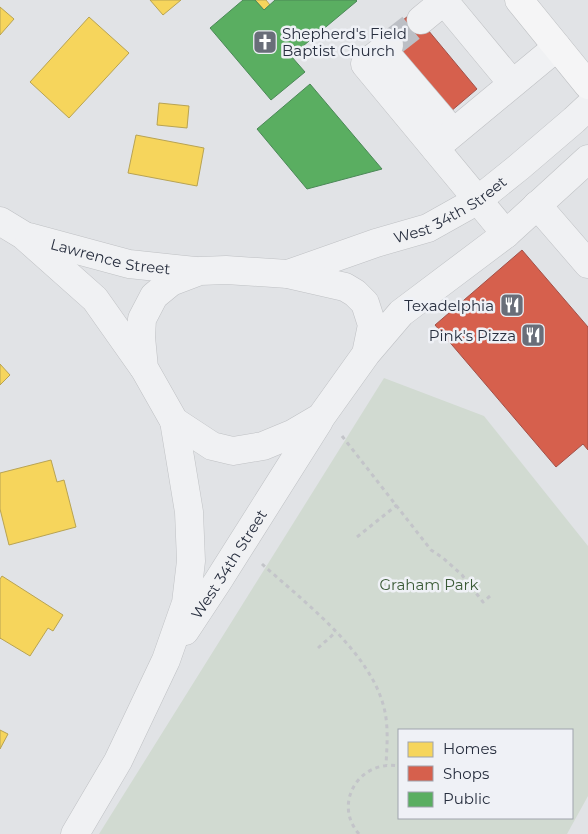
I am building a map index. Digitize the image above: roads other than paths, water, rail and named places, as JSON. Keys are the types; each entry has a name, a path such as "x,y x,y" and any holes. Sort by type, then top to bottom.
{"main road":[{"path":"518,0 588,85"}],"street":[{"path":"421,20 444,1 512,84"},
{"path":"444,140 557,46"},
{"path":"386,48 444,140 478,200 506,234"},
{"name":"West 34th Street","path":"288,274 376,243 428,228 478,200 519,168 588,106"},
{"path":"366,354 401,313 506,234 537,205 584,170"},
{"path":"537,205 588,264"},
{"name":"Lawrence Street","path":"0,221 23,235 94,299 144,368 174,421"},
{"name":"Lawrence Street","path":"23,235 128,264 200,271"},
{"path":"144,368 142,319 154,296 171,282 200,271 226,270 288,274 345,287 356,293 365,302 372,325 366,354"},
{"name":"West 34th Street","path":"166,660 321,417 366,354"},
{"path":"174,421 212,446 233,451 263,446 292,434 321,417"},
{"name":"West 34th Street","path":"75,834 118,761 166,660 186,603 191,561 189,512 174,421"}],"tunnel":[{"path":"389,45 421,20"}],"place":[{"name":"Shepherd's Field Baptist Church","path":"265,42"},
{"name":"Texadelphia","path":"512,305"},
{"name":"Pink's Pizza","path":"533,335"}],"park label":[{"name":"Graham Park","path":"429,584"}]}
